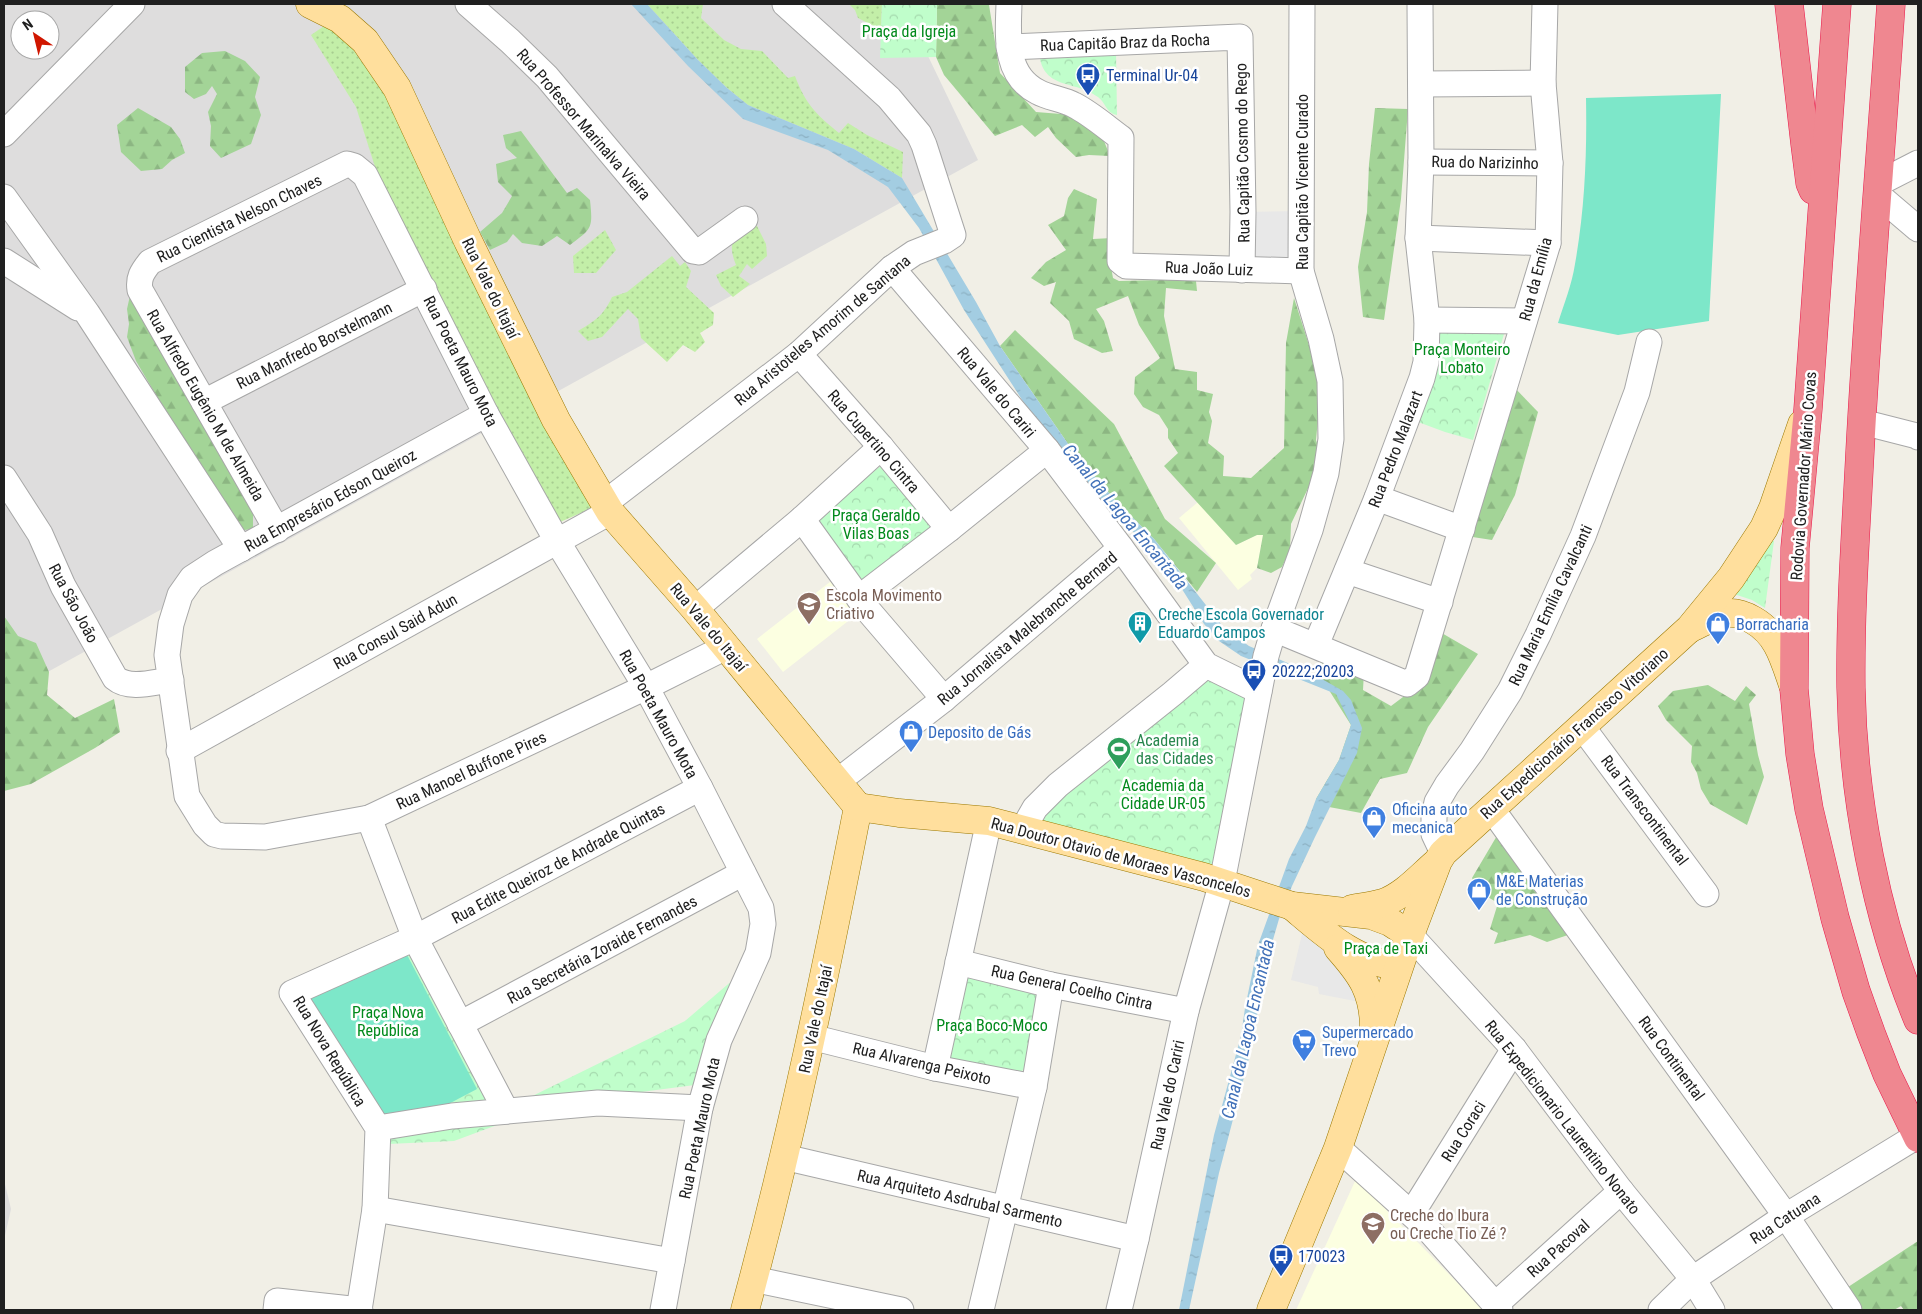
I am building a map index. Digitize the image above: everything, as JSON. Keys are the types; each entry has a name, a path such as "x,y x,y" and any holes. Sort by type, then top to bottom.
{"highway":[{"path":"1789,4 1810,182 1821,212"},
{"name":"Rodovia Governador Mário Covas","path":"1837,4 1808,409 1795,548 1794,689 1800,754 1809,809 1835,918 1868,1025 1887,1074 1918,1137"},
{"path":"1891,4 1862,422 1851,638 1851,690 1854,746 1865,833 1881,904 1915,1005"}],"main road":[{"name":"Rua Vale do Itajaí","path":"310,4 340,20 365,41 397,88 468,241 556,420 608,507 858,807 811,1037 784,1157 745,1310"},
{"name":"Rua Expedicionário Francisco Vitoriano","path":"1271,1310 1338,1148 1410,936 1440,857 1491,808 1583,728 1690,628 1731,578 1764,528 1774,508 1808,409"},
{"name":"Rua Expedicionário Francisco Vitoriano","path":"1690,628 1720,615 1732,613 1743,615 1756,622 1770,633 1778,643 1794,689"},
{"name":"Rua Doutor Otavio de Moraes Vasconcelos","path":"858,807 899,813 989,821 1222,882 1284,903 1381,918 1410,936"},
{"path":"1341,911 1374,906 1393,898 1405,890 1440,857"},
{"name":"Rua Doutor Otavio de Moraes Vasconcelos","path":"1284,903 1329,938 1371,959 1382,963 1400,965"},
{"path":"1329,938 1361,975 1371,996 1374,1012 1374,1043"}],"street":[{"path":"4,134 132,4"},
{"name":"Rua Professor Marinalva Vieira","path":"468,4 510,40 547,77 693,251 700,252 745,219"},
{"name":"Rua Aristoteles Amorim de Santana","path":"608,507 798,354 892,268 914,253 944,241 954,234 919,134 889,98 786,4"},
{"path":"1008,4 1009,47"},
{"name":"Rua Capitão Vicente Curado","path":"1222,882 1272,633 1310,530 1326,473 1331,440 1330,380 1321,339 1301,271 1302,4"},
{"name":"Rua Pedro Malazart","path":"1316,645 1377,498 1422,378 1426,362 1427,320 1418,238 1421,162 1420,4"},
{"name":"Rua da Emília","path":"1272,633 1316,645 1407,684 1417,676 1548,243 1550,163 1543,83 1545,4"},
{"name":"Rua Capitão Braz da Rocha","path":"1009,47 1240,37"},
{"name":"Rua Capitão Cosmo do Rego","path":"1240,37 1242,270"},
{"name":"Rua João Luiz","path":"1009,47 1015,69 1025,84 1052,99 1073,104 1121,138 1120,261 1126,266 1301,271"},
{"path":"1420,84 1543,83"},
{"name":"Rua do Narizinho","path":"1421,162 1550,163"},
{"path":"1918,163 1879,189 1918,229"},
{"name":"Rua Cientista Nelson Chaves","path":"139,280 142,271 150,262 347,164"},
{"name":"Rua Poeta Mauro Mota","path":"347,164 354,166 364,175 424,289 486,414 557,541 646,687 761,908 763,924 758,953 719,1040 700,1108 664,1310"},
{"path":"4,197 87,313 241,549"},
{"path":"1418,238 1548,243"},
{"path":"4,261 87,313"},
{"name":"Rua Vale do Cariri","path":"892,268 1047,450 1206,665 1259,691"},
{"name":"Rua Alfredo Eugênio M de Almeida","path":"139,280 140,290 277,530"},
{"name":"Rua Manfredo Borstelmann","path":"204,402 424,289"},
{"path":"1427,320 1524,321"},
{"name":"Rua Maria Emília Cavalcanti","path":"1440,857 1434,834 1434,816 1437,802 1510,691 1538,635 1583,536 1637,392 1649,342"},
{"name":"Rua Cupertino Cintra","path":"798,354 881,447 949,529"},
{"name":"Rua Empresário Edson Queiroz","path":"171,680 167,655 168,639 180,595 192,578 486,414"},
{"path":"1862,422 1918,436"},
{"path":"695,610 802,519 881,447"},
{"path":"859,598 1047,450"},
{"name":"Rua São João","path":"4,478 40,534 63,586 115,678 119,682 131,685 171,680"},
{"path":"1377,498 1462,529"},
{"name":"Rua Consul Said Adun","path":"179,750 557,541 608,507"},
{"path":"802,519 859,598 944,699"},
{"name":"Rua Jornalista Malebranche Bernard","path":"838,781 944,699 1121,548"},
{"path":"1347,571 1440,602"},
{"name":"Rua Manoel Buffone Pires","path":"179,750 187,796 204,825 214,834 238,838 264,837 370,818 726,647"},
{"path":"1022,829 1035,808 1058,785 1206,665"},
{"path":"171,680 179,750"},
{"name":"Rua Transcontinental","path":"1583,728 1706,894"},
{"name":"Rua Edite Queiroz de Andrade Quintas","path":"415,938 700,788"},
{"name":"Rua Continental","path":"1491,808 1786,1216 1849,1310"},
{"path":"370,818 415,938 506,1111"},
{"path":"936,1068 989,821"},
{"name":"Rua Secretária Zoraide Fernandes","path":"460,1024 743,873"},
{"name":"Rua Vale do Cariri","path":"1118,1310 1136,1239 1186,1011 1222,882"},
{"name":"Rua Expedicionario Laurentino Nonato","path":"1410,936 1514,1049 1620,1190 1693,1278 1712,1310"},
{"name":"Rua Nova República","path":"378,1128 292,993 415,938"},
{"name":"Rua General Coelho Cintra","path":"958,962 1051,985 1186,1011"},
{"path":"981,1310 1034,1087 1051,985"},
{"name":"Rua Alvarenga Peixoto","path":"811,1037 936,1068 1034,1087"},
{"name":"Rua Coraci","path":"1412,1213 1514,1049"},
{"path":"276,1306 360,1310 376,1209 378,1128 452,1116 598,1104 700,1108"},
{"name":"Rua Catuana","path":"1661,1310 1693,1278 1786,1216 1918,1137"},
{"path":"1338,1148 1412,1213 1498,1308"},
{"name":"Rua Arquiteto Asdrubal Sarmento","path":"784,1157 1136,1239"},
{"name":"Rua Pacoval","path":"1498,1308 1620,1190"},
{"path":"376,1209 672,1260"},
{"path":"753,1279 885,1309"}],"shaded area":[{"path":"4,4 903,4 978,160 4,696"},
{"path":"1299,211 1299,268 1246,266 1244,212"},
{"path":"1198,502 1236,545 1257,535 1263,535 1257,568 1250,575 1252,579 1238,590 1179,518"},
{"name":"Escola Movimento Criativo","path":"835,578 861,611 783,672 757,639"},
{"name":"Supermercado Trevo","path":"1303,930 1327,947 1365,1003 1319,994 1318,987 1291,980"},
{"name":"Creche do Ibura ou Creche Tio Zé ?","path":"1356,1179 1484,1310 1296,1310"},
{"path":"4,1180 11,1209 4,1240"}],"green space":[{"path":"647,4 703,4 701,18 724,40 741,49 762,51 788,78 795,76 812,108 839,133 848,123 867,135 903,152 902,178 854,149 748,105 698,60"},
{"path":"849,4 882,4 881,30 858,18 855,10"},
{"name":"Praça da Igreja","path":"882,4 937,4 936,57 880,58"},
{"path":"937,4 989,5 1000,73 1036,112 1074,115 1104,141 1110,156 1089,155 1076,157 1056,138 1048,127 1035,137 1022,125 995,136 944,75 936,57"},
{"path":"327,24 345,38 384,93 529,390 592,508 558,523 495,415 377,173 356,107 311,35"},
{"path":"1039,50 1116,50 1117,115 1108,110 1101,99 1089,91 1052,78 1041,63"},
{"path":"225,51 245,61 260,77 255,97 261,115 251,144 221,158 210,146 211,126 208,112 217,94 212,86 206,94 194,99 185,92 185,67 202,53"},
{"path":"1721,94 1709,321 1618,335 1558,323 1574,271 1581,222 1586,160 1586,98"},
{"path":"138,108 171,127 180,139 185,153 172,160 162,169 141,171 121,152 117,125"},
{"path":"1375,108 1408,109 1401,199 1384,320 1363,317 1358,267 1367,212 1369,164"},
{"path":"521,131 567,193 577,188 590,200 591,222 589,227 583,235 570,245 557,236 542,246 522,243 513,234 507,242 490,250 480,232 502,213 512,196 498,182 496,164 517,158 506,148 503,135"},
{"path":"1074,189 1097,199 1093,239 1112,238 1109,256 1113,278 1119,281 1161,280 1167,270 1195,271 1197,291 1166,288 1164,316 1175,369 1197,372 1197,390 1213,394 1209,412 1212,421 1208,443 1224,456 1223,476 1251,478 1284,448 1286,343 1294,298 1316,367 1320,398 1316,440 1322,459 1291,524 1290,550 1282,567 1271,573 1257,568 1263,535 1257,535 1236,545 1164,466 1178,453 1168,438 1168,429 1159,415 1143,407 1134,394 1135,377 1160,358 1139,325 1128,296 1096,309 1104,321 1113,351 1102,353 1074,339 1069,321 1050,303 1056,282 1044,286 1031,278 1046,262 1066,250 1048,225 1064,216 1068,198"},
{"path":"753,218 766,244 767,256 752,269 747,264 739,276 750,284 733,297 721,286 716,275 736,265 732,250 734,238"},
{"path":"605,230 616,250 596,273 574,273 573,256"},
{"path":"672,256 680,266 685,262 691,271 686,287 714,313 713,325 700,333 705,342 695,352 683,345 667,362 641,338 638,319 628,309 602,337 588,341 578,331 598,317 612,297 627,292"},
{"path":"133,282 253,509 253,529 236,531 136,361 127,337 129,324 127,309"},
{"name":"Praça Monteiro Lobato","path":"1506,327 1473,440 1418,422 1429,330"},
{"path":"1015,330 1114,424 1165,519 1216,563 1197,592 1154,539 1115,500 1073,451 1000,346"},
{"path":"1512,385 1538,412 1515,495 1492,540 1466,536"},
{"name":"Praça Geraldo Vilas Boas","path":"881,466 933,528 862,581 819,529 819,519 854,486"},
{"path":"1763,539 1774,541 1765,608 1752,600 1728,592"},
{"path":"4,616 18,636 36,643 49,672 47,695 75,718 114,699 120,732 31,784 4,791"},
{"path":"1440,632 1478,654 1428,727 1407,773 1380,779 1361,813 1329,807 1316,799 1339,760 1351,725 1322,679 1319,671 1321,655 1364,672 1363,690 1391,706 1419,685"},
{"name":"Academia da Cidade UR-05","path":"1213,669 1252,692 1224,887 1023,833 1055,784"},
{"path":"1708,685 1735,701 1746,686 1756,695 1749,704 1764,777 1747,825 1710,804 1701,789 1697,773 1691,762 1692,746 1666,720 1658,706 1673,691"},
{"path":"1498,834 1568,935 1547,942 1530,935 1494,944 1498,933 1490,929 1498,903 1479,892 1472,878"},
{"name":"Praça Nova República","path":"416,932 506,1109 685,1021 762,955 718,1082 556,1103 454,1141 388,1144 295,988"},
{"path":"404,949 477,1089 378,1141 305,1001"},
{"name":"Praça Boco-Moco","path":"964,976 1038,993 1024,1069 1018,1075 946,1059"},
{"path":"1918,1241 1918,1310 1904,1310 1901,1306 1894,1310 1858,1310 1842,1291"}],"water":[{"name":"Canal da Lagoa Encantada","path":"631,4 647,4 698,60 748,105 854,149 902,178 1000,346 1073,451 1115,500 1154,539 1224,628 1249,646 1315,675 1343,691 1351,700 1362,728 1357,753 1315,837 1279,919 1261,981 1255,1035 1219,1173 1189,1310 1179,1310 1214,1135 1241,1036 1258,945 1289,859 1306,826 1316,799 1339,760 1351,725 1336,694 1241,656 1219,641 1204,624 1180,586 1129,527 1105,505 1026,406 964,310 919,228 888,187 828,150 743,119 688,66"}],"place":[{"name":"Terminal Ur-04","path":"1088,96"},
{"name":"Escola Movimento Criativo","path":"809,625"},
{"name":"Creche Escola Governador Eduardo Campos","path":"1140,644"},
{"name":"Borracharia","path":"1718,645"},
{"name":"20222;20203","path":"1254,692"},
{"name":"Deposito de Gás","path":"911,753"},
{"name":"Academia das Cidades","path":"1119,770"},
{"name":"Oficina auto mecanica","path":"1374,839"},
{"name":"M&E Materias de Construção","path":"1479,911"},
{"name":"Supermercado Trevo","path":"1304,1062"},
{"name":"Creche do Ibura ou Creche Tio Zé ?","path":"1373,1245"},
{"name":"170023","path":"1281,1277"}],"park label":[{"name":"Praça de Taxi","path":"1386,948"}]}
